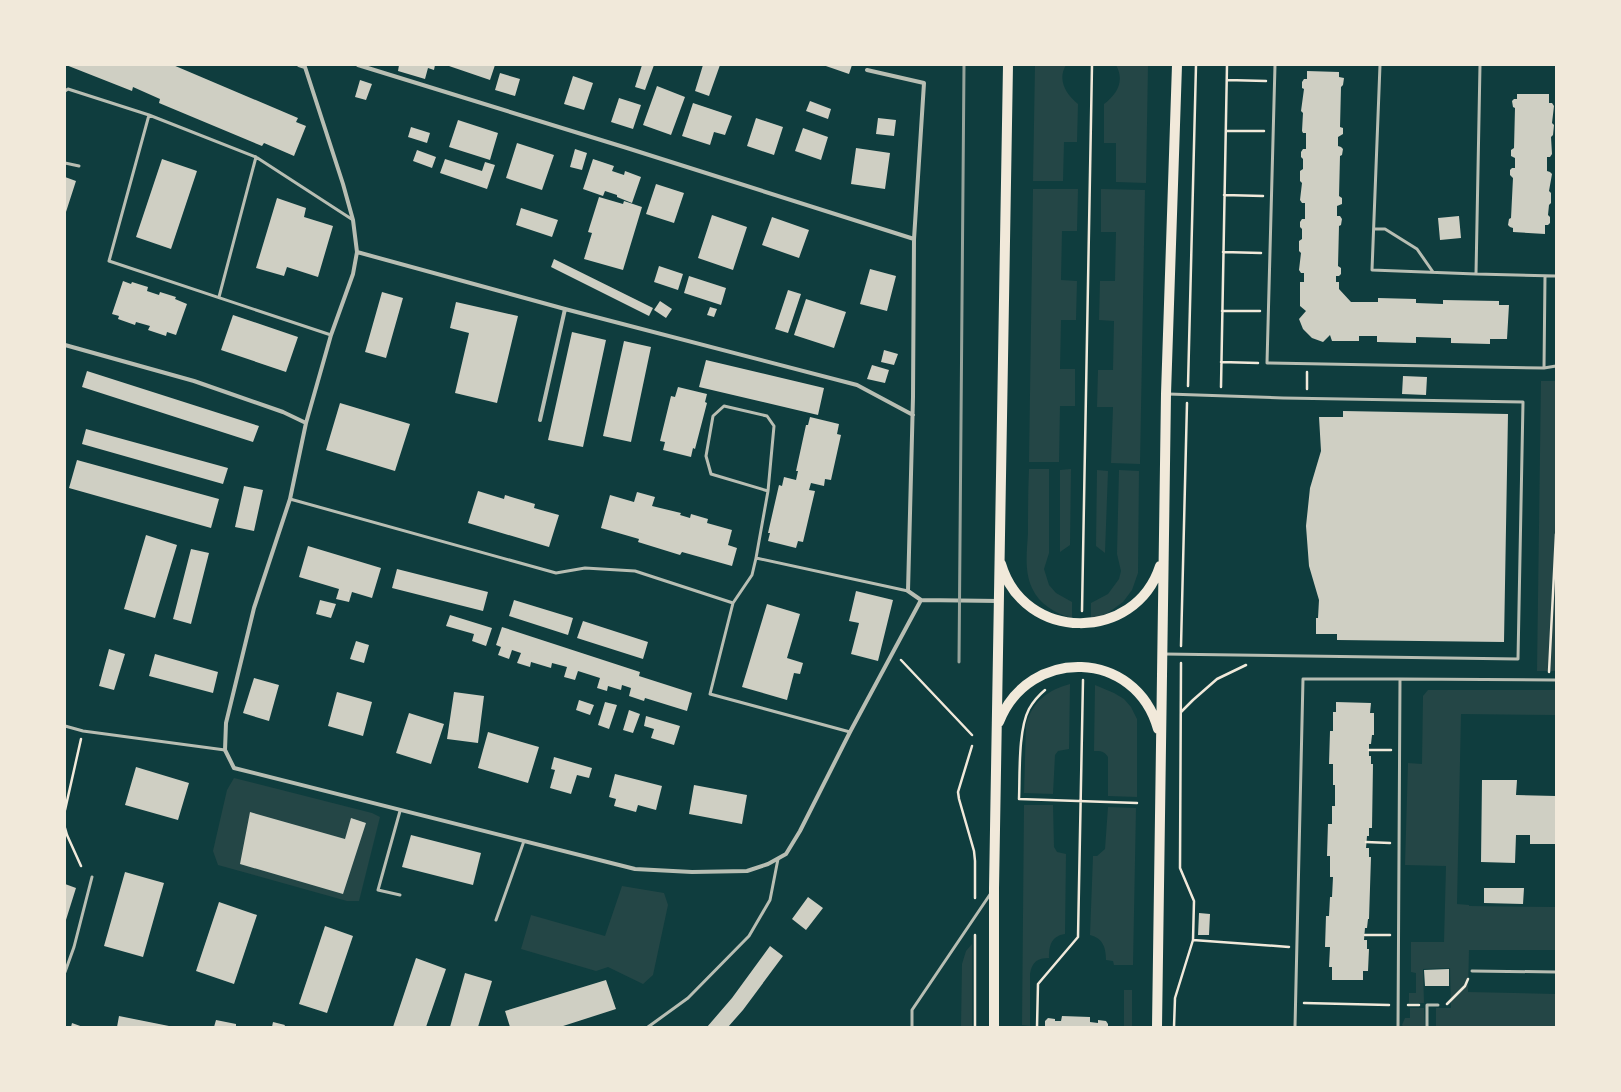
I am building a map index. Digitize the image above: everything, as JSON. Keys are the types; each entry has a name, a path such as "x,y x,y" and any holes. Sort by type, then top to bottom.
{"main road":[{"path":"994,1027 994,888 1008,65"},
{"path":"1157,1027 1161,654 1166,394 1177,65"},
{"path":"1000,558 1009,583 1017,595 1027,605 1052,619 1080,624 1094,623 1108,619 1133,606 1152,585 1163,558"},
{"path":"997,727 1008,703 1028,682 1040,675 1054,670 1068,667 1082,667 1110,673 1123,680 1134,689 1152,713 1160,736"}],"street":[{"path":"299,65 305,68 343,184 353,220 358,252 353,274 331,335 306,423 290,499 254,608 226,723 225,750 234,768 634,869 692,872 747,871 768,864 786,854 800,831 850,732 921,600"},
{"path":"358,65 914,239"},
{"path":"867,70 924,83 914,239 913,415 908,592 921,600 999,601"},
{"path":"358,252 564,309 857,385 913,415"},
{"path":"540,420 564,309"},
{"path":"65,345 194,381 283,412 306,423"}],"lane":[{"path":"1275,65 1267,363 1544,368 1556,366"},
{"path":"1380,65 1372,270 1556,276"},
{"path":"1476,274 1480,65"},
{"path":"65,91 68,89 149,115 256,157 353,220"},
{"path":"149,115 108,261 331,335"},
{"path":"219,297 256,157"},
{"path":"65,163 79,166"},
{"path":"1374,229 1385,229 1417,249 1433,272"},
{"path":"1544,368 1545,276"},
{"path":"1161,654 1518,659 1523,402 1166,394"},
{"path":"768,491 711,474 706,456 713,416 724,406 767,416 774,426 768,491 752,575 734,603 710,694 850,732"},
{"path":"290,499 556,572 585,568 635,571 734,603"},
{"path":"756,558 908,592"},
{"path":"1295,1027 1303,679 1556,680"},
{"path":"1398,1027 1400,679"},
{"path":"65,726 83,731 225,750"},
{"path":"400,811 378,890 400,895"},
{"path":"496,920 524,841"},
{"path":"648,1027 688,998 749,936 770,900 778,859"},
{"path":"65,972 74,947 92,877"},
{"path":"912,1027 912,1010 994,888"},
{"path":"1472,971 1556,972"},
{"path":"1427,1027 1427,1004 1438,1004"}],"path":[{"path":"1082,611 1092,65"},
{"path":"1174,1027 1175,998 1193,940 1194,901 1180,868 1181,654 1196,65"},
{"path":"1221,396 1227,65"},
{"path":"1227,80 1274,81"},
{"path":"1226,131 1273,132"},
{"path":"1224,195 1271,196"},
{"path":"1224,252 1270,253"},
{"path":"1222,311 1268,311"},
{"path":"1222,362 1267,363"},
{"path":"1306,398 1307,364"},
{"path":"1548,680 1556,534"},
{"path":"893,652 972,735"},
{"path":"1181,713 1216,679 1248,664"},
{"path":"1037,1027 1038,984 1078,937 1083,683"},
{"path":"1048,687 1029,708 1024,721 1019,799 1137,803"},
{"path":"65,810 83,731"},
{"path":"972,746 958,792 975,861 975,1027"},
{"path":"1369,750 1400,750"},
{"path":"65,828 81,866"},
{"path":"1366,842 1400,843"},
{"path":"1365,935 1399,935"},
{"path":"1193,940 1276,946"},
{"path":"1438,1004 1448,1004 1465,986 1472,971"},
{"path":"1296,1003 1398,1005 1427,1004"}],"shaded area":[{"path":"1035,65 1066,65 1062,76 1064,86 1070,96 1078,104 1077,142 1064,142 1063,181 1033,181"},
{"path":"1116,65 1148,65 1146,183 1116,182 1116,143 1104,143 1104,104 1113,96 1120,82 1119,71"},
{"path":"1033,189 1078,189 1077,231 1062,231 1061,280 1077,281 1076,320 1061,320 1060,369 1075,369 1075,406 1060,406 1059,462 1029,462"},
{"path":"1101,189 1145,190 1140,464 1111,463 1113,407 1097,407 1098,370 1113,370 1114,321 1099,320 1100,281 1115,281 1116,232 1101,232"},
{"path":"1541,381 1556,381 1556,671 1537,671"},
{"path":"1029,469 1049,469 1049,553 1044,569 1049,585 1056,593 1072,602 1072,618 1049,608 1035,594 1029,581 1027,561"},
{"path":"1071,469 1070,545 1060,552 1060,470"},
{"path":"1097,470 1108,471 1105,553 1096,546"},
{"path":"1119,470 1139,471 1138,573 1132,590 1123,602 1103,616 1091,618 1091,603 1108,594 1119,579 1121,571 1117,554"},
{"path":"1070,684 1069,749 1058,751 1055,755 1053,794 1024,793 1026,724 1029,716 1037,703 1048,693"},
{"path":"1095,685 1124,699 1131,707 1137,719 1137,797 1108,796 1108,757 1102,752 1094,751"},
{"path":"1428,690 1556,690 1556,715 1461,714 1457,904 1469,906 1556,907 1556,950 1469,950 1468,992 1556,994 1556,1027 1436,1027 1436,1008 1451,1008 1450,968 1423,969 1424,1003 1409,1003 1409,993 1416,993 1416,973 1411,972 1411,942 1444,942 1446,866 1405,865 1408,763 1422,764 1423,696"},
{"path":"234,778 372,813 380,817 359,901 347,901 218,865 213,851 227,790"},
{"path":"1024,805 1053,805 1054,847 1057,852 1066,854 1065,934 1060,935 1052,942 1050,946 1049,958 1038,960 1032,966 1030,974 1030,1026 1022,1025"},
{"path":"1108,807 1136,808 1133,965 1114,965 1113,961 1106,960 1103,944 1098,938 1090,935 1093,856 1097,856 1105,849"},
{"path":"622,886 664,893 668,905 653,975 643,984 608,967 596,971 521,949 531,915 605,936"},
{"path":"972,944 972,1027 961,1027 962,964 966,951"},
{"path":"1124,990 1132,990 1132,1026 1124,1026"},
{"path":"1410,1008 1424,1008 1425,1027 1404,1027 1402,1025 1405,1018 1410,1018"}],"building":[{"path":"66,65 173,65 298,118 296,122 306,126 294,156 264,143 262,146 159,103 160,99 133,87 132,91"},
{"path":"399,65 435,65 434,70 428,68 425,79 398,71"},
{"path":"449,65 495,65 490,80"},
{"path":"642,65 654,65 645,90 635,87"},
{"path":"703,65 720,65 709,96 695,91"},
{"path":"823,65 852,65 849,74"},
{"path":"1307,71 1339,72 1339,77 1344,78 1343,85 1341,87 1340,127 1343,128 1343,134 1338,137 1338,146 1343,149 1342,155 1340,156 1339,196 1342,198 1342,204 1337,206 1337,216 1340,216 1342,219 1341,225 1339,226 1338,266 1341,268 1341,274 1336,276 1336,282 1339,282 1339,289 1351,302 1378,302 1378,298 1416,299 1416,303 1443,304 1443,300 1499,301 1499,305 1509,305 1507,339 1490,339 1490,344 1451,343 1451,338 1416,337 1416,343 1377,342 1377,336 1359,336 1359,341 1332,341 1330,335 1323,342 1312,338 1303,329 1299,319 1306,311 1300,306 1300,282 1304,282 1304,273 1301,273 1299,270 1301,253 1299,251 1299,241 1302,239 1300,222 1302,219 1305,219 1305,203 1302,203 1300,200 1302,183 1300,181 1300,171 1303,169 1301,152 1303,149 1306,149 1306,133 1303,133 1302,131 1303,113 1301,111 1304,89 1302,88 1302,82 1304,79 1307,79"},
{"path":"500,73 520,79 515,96 495,90"},
{"path":"573,76 593,83 584,110 564,104"},
{"path":"360,80 372,84 366,100 355,97"},
{"path":"657,86 685,97 671,135 643,125"},
{"path":"1517,94 1549,94 1549,103 1552,103 1554,106 1552,123 1554,125 1553,135 1551,137 1552,154 1550,157 1547,157 1547,171 1552,174 1549,191 1551,193 1551,203 1549,205 1548,215 1550,217 1550,223 1545,225 1545,234 1513,232 1513,228 1508,225 1509,219 1511,218 1513,178 1510,175 1510,170 1515,168 1515,158 1511,156 1511,150 1514,148 1515,108 1513,107 1512,101 1517,99"},
{"path":"619,98 641,105 633,129 611,122"},
{"path":"810,101 831,109 828,119 806,111"},
{"path":"693,103 732,116 725,135 714,132 710,145 682,136"},
{"path":"756,118 783,127 774,155 747,146"},
{"path":"878,118 896,120 894,136 876,134"},
{"path":"458,120 498,133 490,160 449,147"},
{"path":"411,127 430,133 427,143 408,137"},
{"path":"803,128 828,137 821,160 795,151"},
{"path":"517,143 554,155 542,190 506,178"},
{"path":"856,148 890,153 885,189 851,184"},
{"path":"575,149 587,153 582,170 570,167"},
{"path":"417,150 436,157 432,168 413,161"},
{"path":"162,159 197,171 171,249 136,237"},
{"path":"445,159 482,171 485,162 495,165 487,189 440,173"},
{"path":"593,159 614,166 612,171 624,175 625,171 641,177 632,203 617,197 617,195 605,191 603,196 583,189"},
{"path":"65,177 76,181 65,215"},
{"path":"656,184 684,193 674,223 646,214"},
{"path":"599,197 623,204 624,201 642,207 623,270 584,259 592,233 588,232"},
{"path":"277,198 306,208 304,217 333,226 318,277 287,267 284,276 256,268"},
{"path":"521,208 558,220 552,237 516,225"},
{"path":"712,215 747,227 733,270 698,258"},
{"path":"1459,216 1461,238 1440,240 1438,218"},
{"path":"772,217 809,230 799,258 762,245"},
{"path":"554,259 653,308 649,316 551,267"},
{"path":"659,266 683,274 678,290 654,282"},
{"path":"870,269 896,276 887,311 860,304"},
{"path":"689,276 726,288 721,305 684,293"},
{"path":"123,281 148,287 147,291 159,295 160,292 176,297 175,299 187,304 176,335 167,332 166,336 148,330 150,326 136,322 135,325 118,319 119,316 112,314"},
{"path":"788,290 801,294 788,333 775,329"},
{"path":"382,292 403,298 386,358 365,352"},
{"path":"806,299 846,312 834,348 794,335"},
{"path":"660,301 672,309 666,318 654,310"},
{"path":"456,302 518,316 497,403 455,393 469,333 450,328"},
{"path":"710,307 717,309 714,317 707,315"},
{"path":"233,315 298,337 286,372 221,350"},
{"path":"572,332 606,340 583,447 548,440"},
{"path":"624,341 651,347 631,442 603,436"},
{"path":"884,350 898,354 894,365 881,362"},
{"path":"706,360 824,388 818,415 699,387"},
{"path":"872,365 889,370 885,383 867,379"},
{"path":"87,371 259,426 253,442 82,387"},
{"path":"1403,376 1427,377 1426,395 1402,394"},
{"path":"678,387 707,394 705,402 707,403 695,449 693,448 691,457 663,450 665,442 660,441 671,396 675,397"},
{"path":"340,403 410,424 395,471 326,450"},
{"path":"1343,411 1508,414 1504,642 1337,640 1337,634 1316,634 1316,618 1318,618 1319,600 1309,566 1306,526 1310,488 1321,451 1319,417 1343,417"},
{"path":"810,417 839,424 837,434 841,435 831,480 825,479 824,486 811,483 809,490 815,491 803,542 798,541 796,548 768,541 770,533 768,533 779,485 782,486 784,477 796,480 798,471 796,471 806,425 808,425"},
{"path":"86,429 228,468 223,484 82,444"},
{"path":"77,460 219,499 211,528 69,488"},
{"path":"244,486 263,490 254,531 235,527"},
{"path":"478,491 504,499 505,495 535,504 534,508 559,515 549,547 468,523"},
{"path":"637,492 655,497 652,506 681,513 680,515 690,518 691,514 708,519 707,523 732,530 728,545 737,548 732,566 682,552 680,555 638,542 639,539 601,528 610,495 634,502"},
{"path":"146,535 177,545 155,618 124,609"},
{"path":"308,546 381,568 372,598 352,592 349,602 336,599 339,589 299,577"},
{"path":"191,549 209,553 191,624 173,619"},
{"path":"397,569 488,592 483,611 392,588"},
{"path":"856,591 893,600 878,661 851,654 859,623 849,621"},
{"path":"320,600 336,604 331,618 316,614"},
{"path":"514,600 573,618 568,635 509,616"},
{"path":"767,604 800,614 787,658 803,663 800,674 794,673 787,700 742,687"},
{"path":"450,615 492,628 486,646 472,641 474,634 446,626"},
{"path":"583,621 648,642 643,659 577,638"},
{"path":"502,627 640,672 639,676 692,693 687,711 645,698 644,701 629,696 631,688 622,685 621,690 608,686 607,691 597,688 600,678 578,671 575,680 564,677 567,667 552,663 551,668 531,662 530,667 517,663 521,653 512,650 509,659 498,655 501,647 496,645"},
{"path":"356,641 369,645 364,663 350,659"},
{"path":"109,649 125,654 114,690 99,686"},
{"path":"155,654 218,672 213,693 149,676"},
{"path":"254,678 279,685 269,721 243,713"},
{"path":"337,692 372,702 363,736 328,726"},
{"path":"454,692 484,696 478,743 447,739"},
{"path":"579,700 594,705 590,715 576,710"},
{"path":"605,702 617,705 609,729 598,725"},
{"path":"1336,702 1371,703 1370,713 1374,713 1374,735 1372,735 1371,744 1369,744 1369,756 1371,756 1371,764 1373,764 1372,828 1369,828 1366,848 1369,848 1369,857 1371,857 1369,919 1367,928 1365,928 1364,940 1367,940 1367,949 1369,949 1368,971 1363,971 1363,980 1332,980 1332,967 1329,967 1330,947 1325,947 1326,916 1329,916 1333,877 1330,877 1330,856 1327,856 1328,824 1332,824 1332,806 1335,806 1333,764 1329,764 1330,731 1333,731 1333,712 1336,712"},
{"path":"629,710 640,714 633,733 623,730"},
{"path":"409,713 444,724 431,764 396,753"},
{"path":"646,716 680,726 674,745 651,738 654,729 644,726"},
{"path":"488,732 539,747 528,783 478,768"},
{"path":"554,757 592,768 589,778 577,775 571,794 550,788 555,770 551,769"},
{"path":"136,767 189,783 178,820 125,805"},
{"path":"615,774 662,786 656,810 638,805 636,812 614,806 616,799 609,797"},
{"path":"1482,780 1517,780 1516,795 1556,796 1556,844 1530,844 1530,835 1516,835 1515,863 1481,862"},
{"path":"694,785 747,795 742,824 689,814"},
{"path":"250,812 345,839 351,818 366,823 343,894 240,864"},
{"path":"411,835 481,853 473,885 402,867"},
{"path":"125,872 164,883 143,957 104,946"},
{"path":"65,884 76,888 65,923"},
{"path":"1484,888 1524,888 1523,904 1484,903"},
{"path":"808,897 823,908 806,930 792,919"},
{"path":"219,902 257,915 234,984 196,971"},
{"path":"1199,913 1210,914 1209,935 1198,935"},
{"path":"325,926 353,936 327,1013 299,1004"},
{"path":"770,946 783,956 743,1010 728,1027 707,1027 732,998"},
{"path":"416,958 446,969 426,1027 393,1027"},
{"path":"1449,969 1449,986 1425,986 1424,970"},
{"path":"465,973 492,981 478,1027 450,1027"},
{"path":"606,980 616,1009 560,1027 510,1027 505,1011"},
{"path":"119,1016 169,1026 169,1027 117,1027"},
{"path":"1062,1016 1090,1017 1090,1022 1098,1023 1098,1020 1106,1021 1108,1027 1045,1027 1045,1021 1048,1018 1055,1019 1055,1021 1061,1021"},
{"path":"216,1020 236,1024 236,1027 214,1027"},
{"path":"273,1022 285,1025 284,1027 272,1027"},
{"path":"72,1023 83,1027 71,1027"}],"railway":[{"path":"959,662 964,65"}]}
